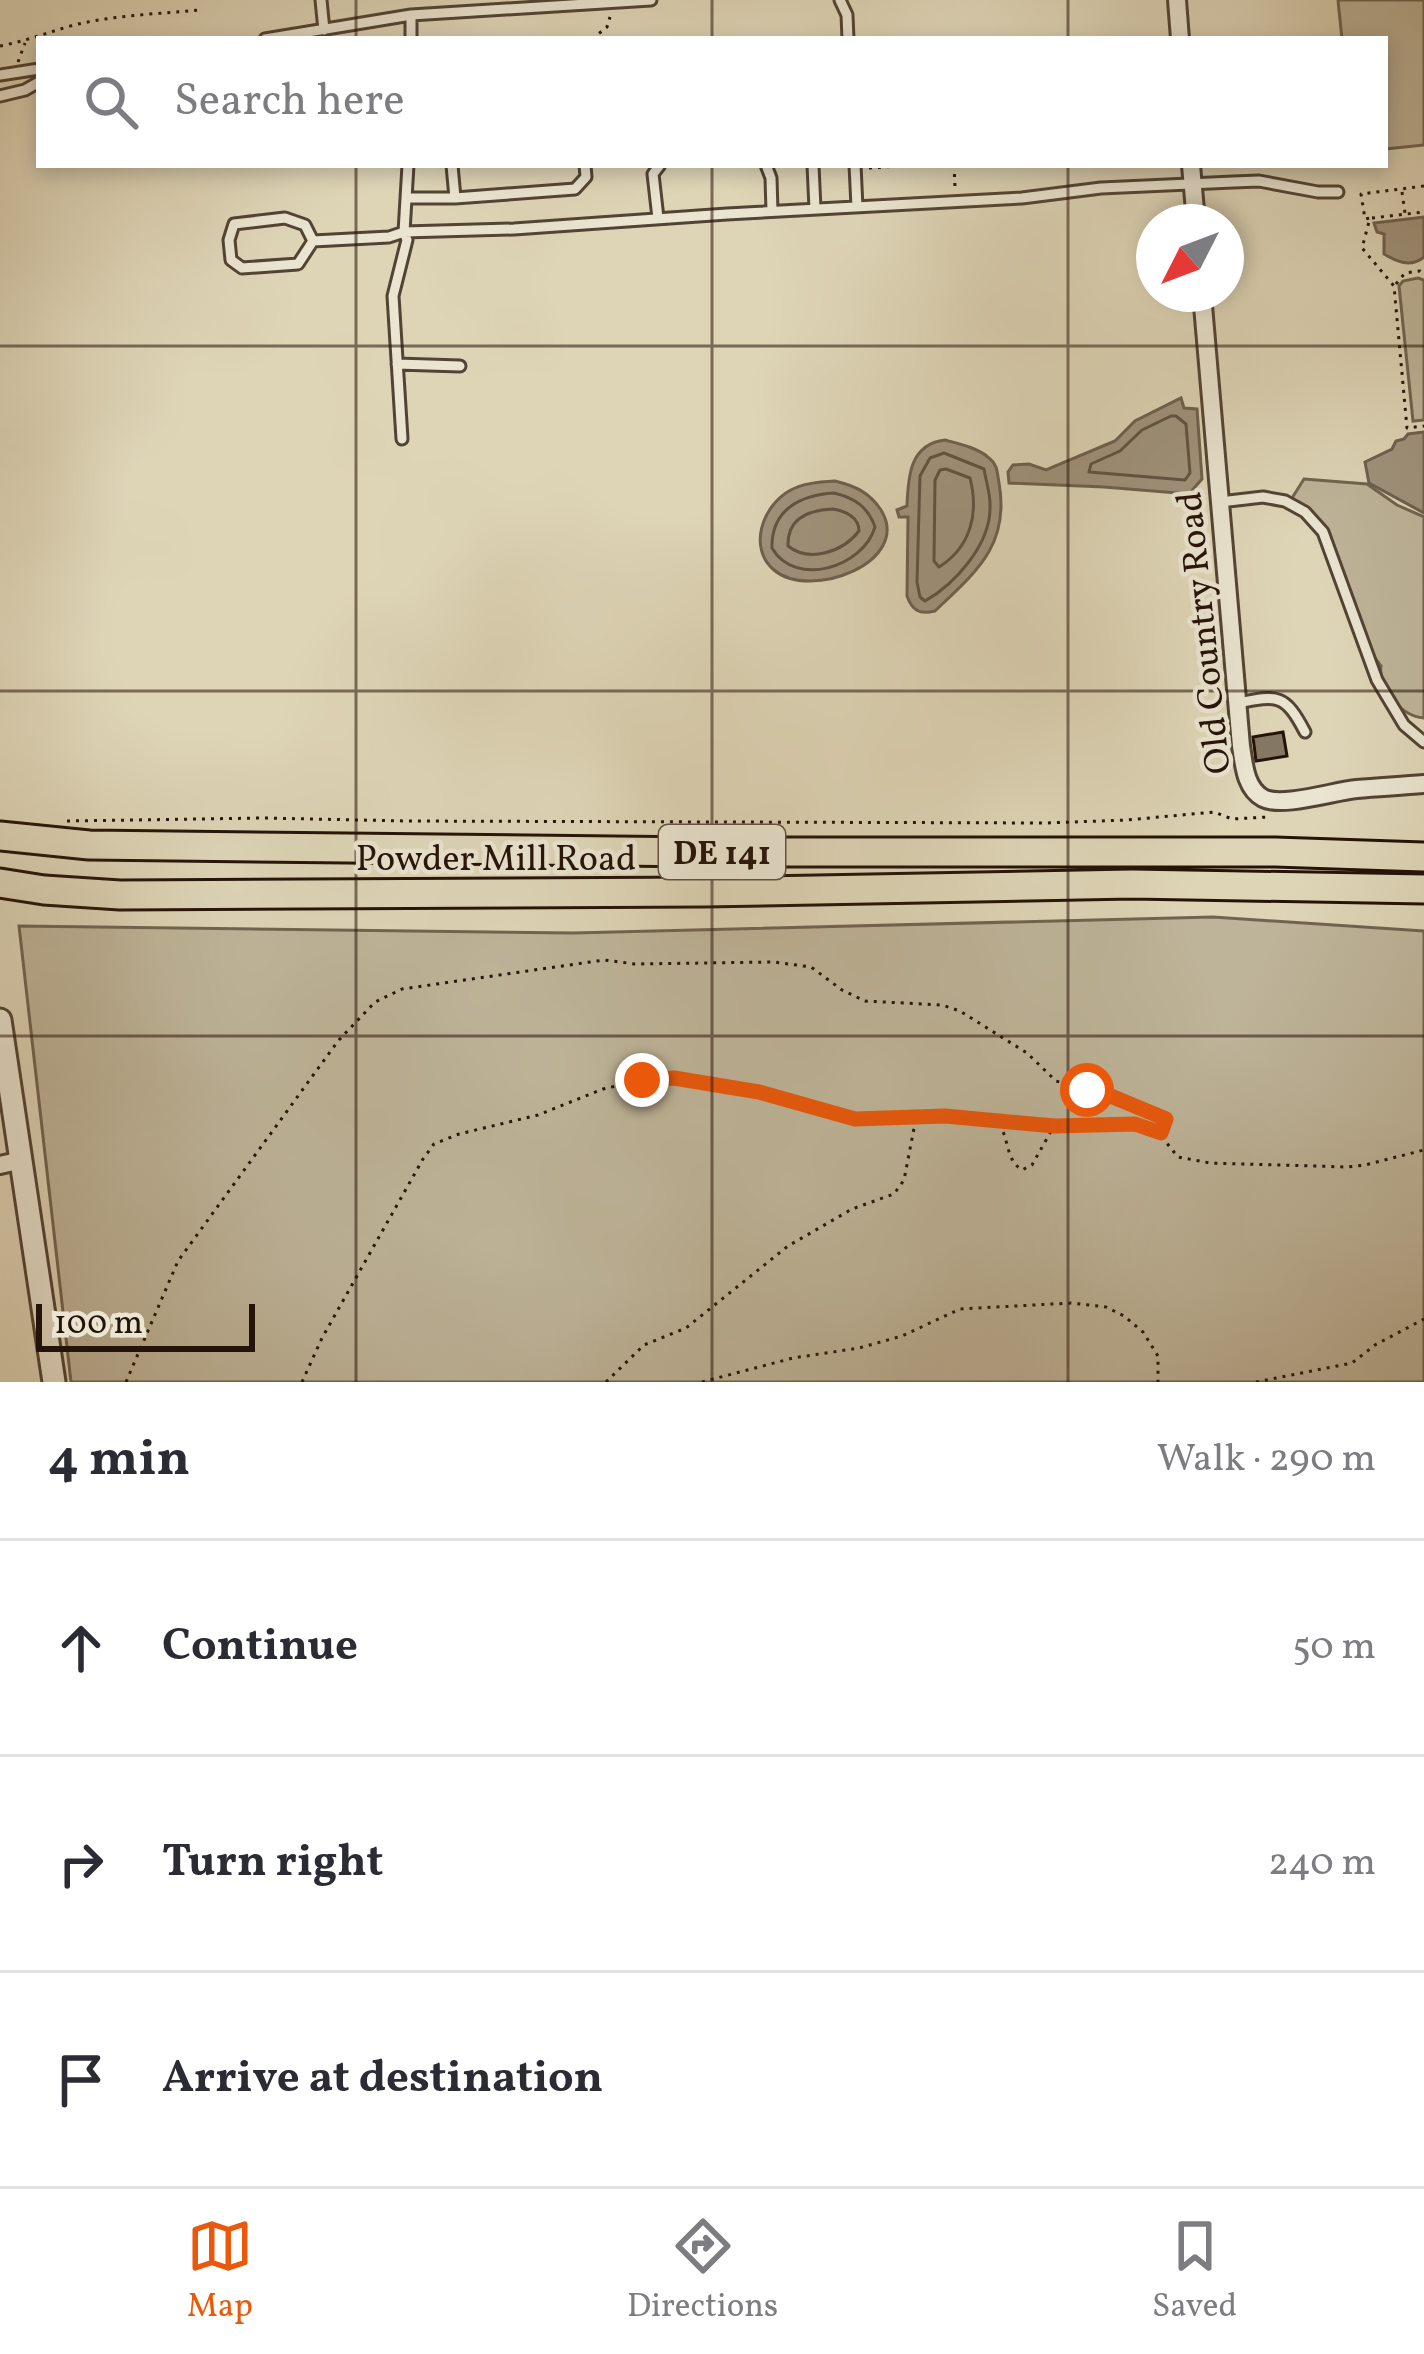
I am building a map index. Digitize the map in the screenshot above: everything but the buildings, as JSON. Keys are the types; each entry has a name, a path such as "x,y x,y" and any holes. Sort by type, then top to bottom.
{"highway":[{"name":"Powder Mill Road","path":"10,837 88,845 1275,852 1424,857"},
{"name":"Powder Mill Road","path":"10,885 120,895 1132,884 1424,890"}],"street":[{"path":"1177,0 1180,36"},
{"path":"1191,168 1194,204"},
{"name":"Old Country Road","path":"1204,312 1247,778 1266,800 1285,801 1352,789 1424,784"},
{"path":"0,1020 11,1162 54,1382"}],"lane":[{"path":"322,0 324,30"},
{"path":"285,36 465,6 651,0"},
{"path":"839,0 847,15 848,36"},
{"path":"411,15 411,36"},
{"path":"0,75 36,69"},
{"path":"0,96 36,84"},
{"path":"402,439 393,296 407,240 407,168"},
{"path":"452,168 455,198"},
{"path":"407,198 574,189 586,176 585,168"},
{"path":"657,168 653,174 658,218"},
{"path":"767,168 772,211"},
{"path":"813,168 815,209"},
{"path":"855,168 857,207"},
{"path":"313,241 1022,198 1101,188 1259,182 1338,192"},
{"path":"285,218 305,225 313,241 298,264 242,268 231,260 229,240 235,224 285,218"},
{"path":"397,364 460,366"},
{"path":"1220,502 1263,497 1285,501 1305,512 1323,532 1377,680 1404,725 1424,742"},
{"path":"1238,704 1281,699 1293,708 1305,732"}],"path":[{"path":"39,36 105,19 199,10"},
{"path":"596,36 607,27 612,10"},
{"path":"0,46 36,37"},
{"path":"954,168 956,201"},
{"path":"1424,186 1361,194 1365,219 1424,212"},
{"path":"1401,189 1405,214"},
{"path":"1370,218 1362,248 1394,286 1407,428 1424,426"},
{"path":"1394,286 1405,273 1424,274"},
{"path":"60,821 1045,823 1214,812 1232,819 1277,816"},
{"path":"126,1382 178,1261 338,1041 375,1002 402,989 604,960 635,964 774,962 811,967 865,1000 942,1005 960,1011 1027,1053 1056,1081 1106,1094 1166,1119 1161,1133"},
{"path":"302,1382 322,1338 434,1144 459,1134 566,1106 603,1089 674,1078 759,1092 855,1119 945,1116 996,1120 1004,1128 1010,1158 1022,1170 1032,1165 1054,1126"},
{"path":"607,1382 644,1346 686,1328 788,1246 852,1209 894,1194 904,1180 916,1118"},
{"path":"999,1123 1135,1124 1161,1133 1178,1157 1210,1163 1347,1167 1424,1150"},
{"path":"702,1382 793,1358 860,1348 902,1336 960,1310 1071,1303 1106,1307 1143,1332 1158,1356 1158,1382"},
{"path":"1256,1382 1352,1363 1424,1319"}],"shaded area":[{"path":"1338,0 1424,0 1424,145 1388,149 1388,36 1342,36"},
{"path":"1424,280 1424,420 1413,421 1399,286"},
{"path":"1304,479 1367,484 1424,517 1424,718 1399,707 1387,692 1327,531 1292,498"},
{"path":"1213,917 1424,931 1424,1382 71,1382 19,926 573,933"}],"water":[{"path":"1424,217 1424,257 1408,263 1384,254 1384,234 1377,232 1374,223"},
{"path":"1181,398 1184,408 1197,409 1202,479 1189,494 1009,483 1013,465 1046,470 1115,441 1135,421"},
{"path":"1424,432 1424,513 1369,483 1365,462 1392,449 1408,434"},
{"path":"945,440 974,449 994,463 999,524 976,570 935,611 920,612 907,596 908,517 899,517 897,510 907,506 910,473 918,455"},
{"path":"835,481 861,491 881,510 887,529 883,546 871,560 832,578 810,581 774,570 760,540 772,507 794,488"}],"route":[{"path":"642,1080 674,1078 759,1092 855,1119 945,1116 1054,1126 1135,1124 1161,1133 1164,1128 1166,1119 1154,1113 1087,1090"}]}
